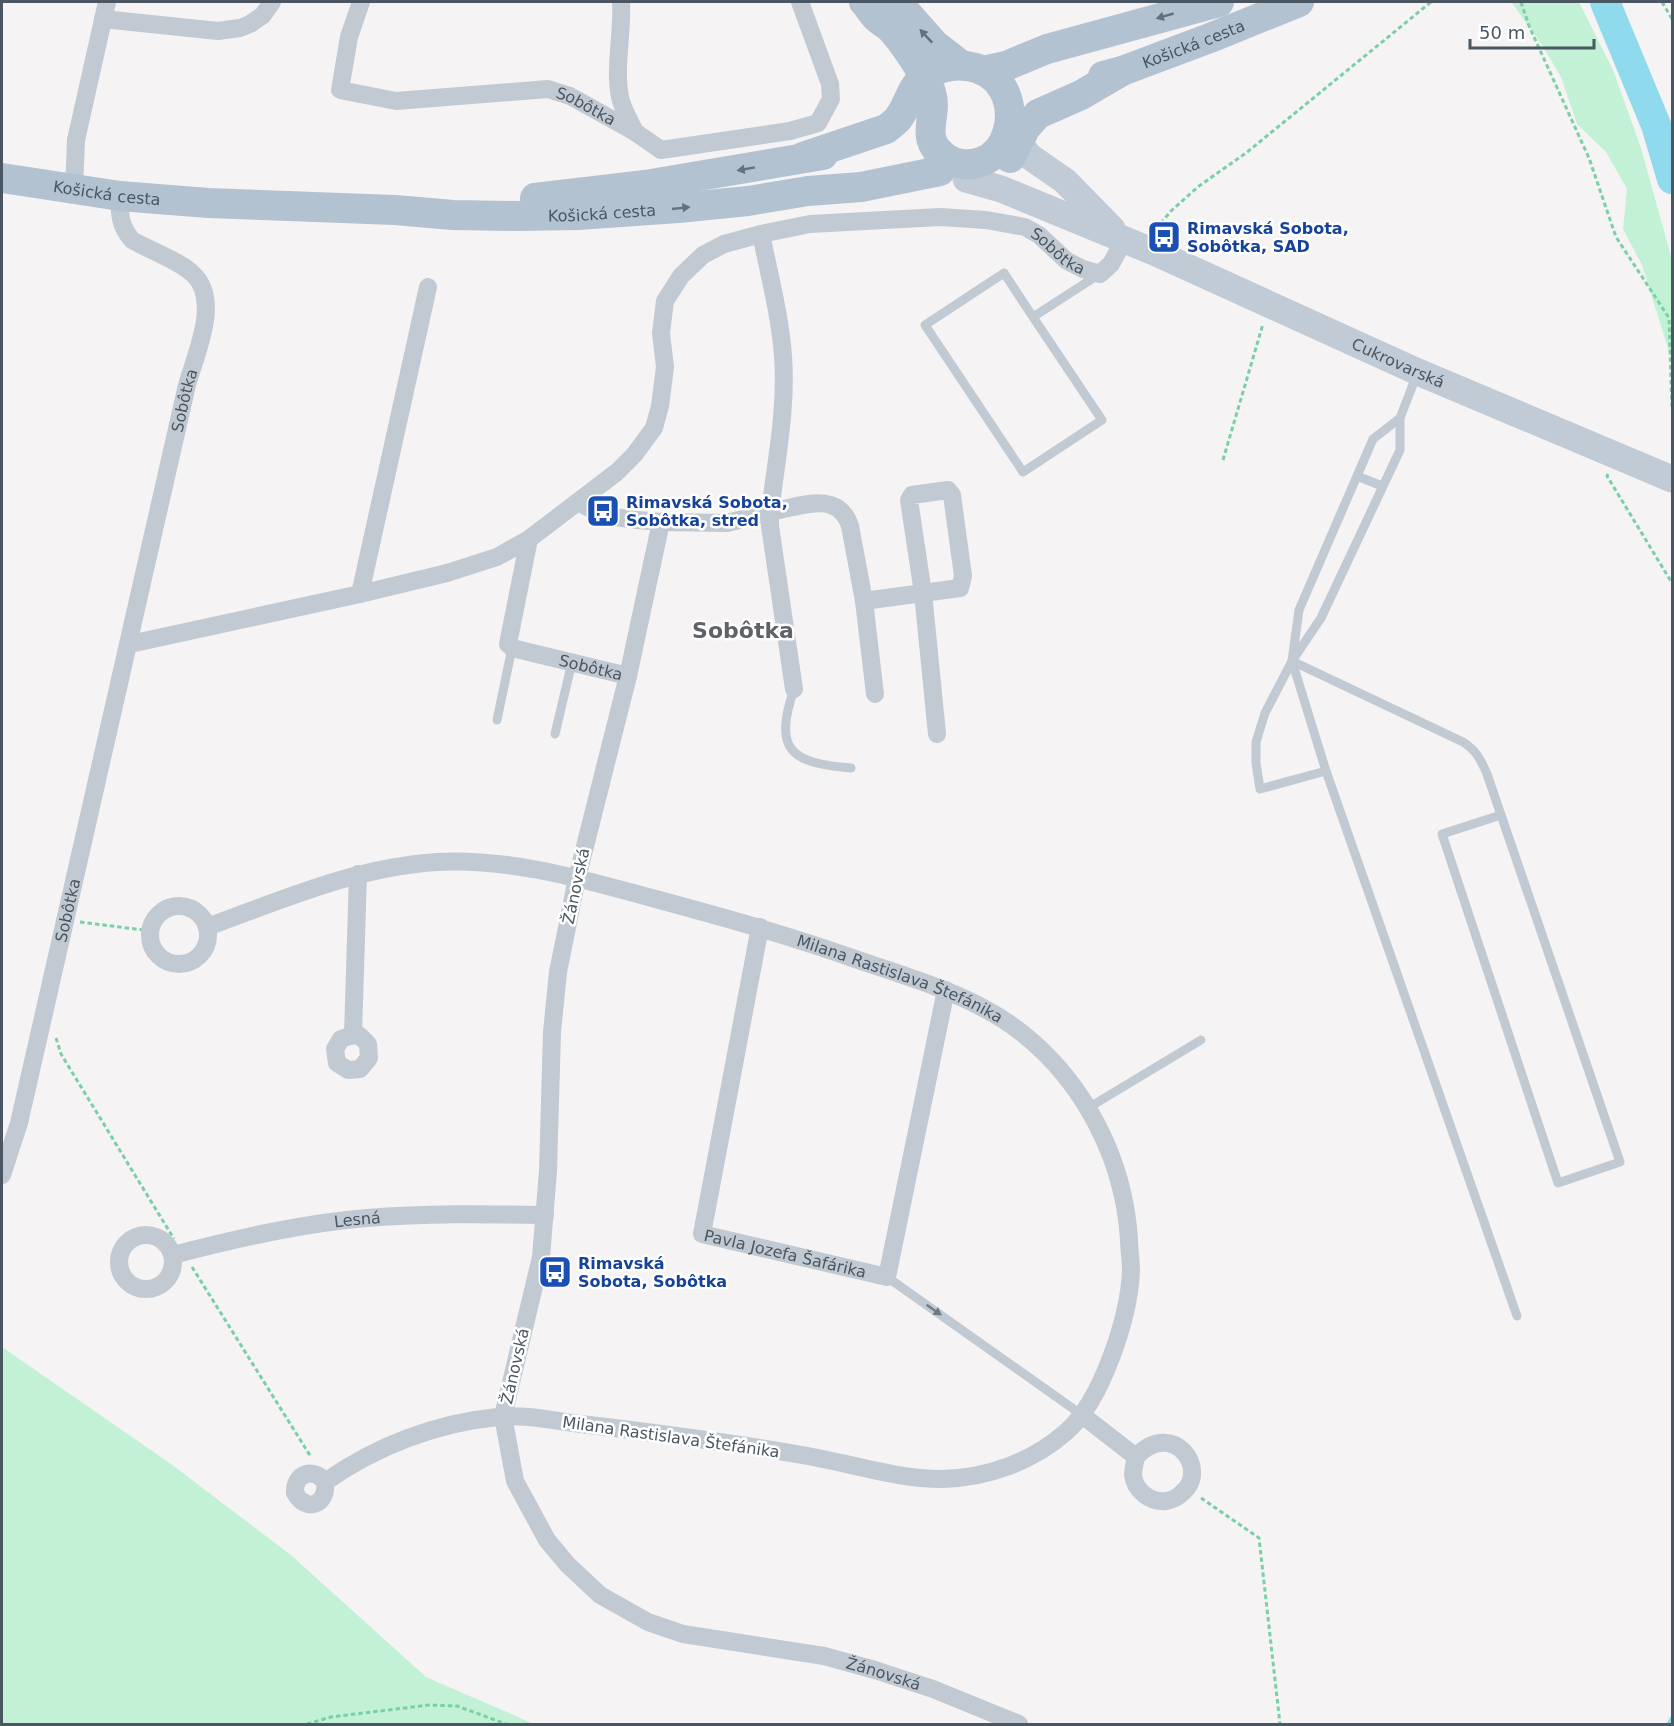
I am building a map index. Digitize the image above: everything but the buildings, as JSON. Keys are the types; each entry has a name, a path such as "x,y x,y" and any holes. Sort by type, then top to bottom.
{"main road":[{"name":"Košická cesta","path":"395,210 603,191 699,177 803,157 858,152 887,145 908,132 921,97 940,83 980,76 1112,32 1219,2"},
{"name":"Košická cesta","path":"2,178 120,196 273,207 395,210 453,216 579,215 748,201 808,190 860,175 944,166 952,162 963,165 976,164 1007,147 1038,114 1081,95 1122,71 1299,2"},
{"path":"879,6 980,76 993,105 995,125 991,141 1007,147"},
{"path":"879,6 893,31 921,97 934,101 930,135 944,166"},
{"name":"Cukrovarská","path":"1007,147 1016,162 1096,215 1124,240"},
{"name":"Cukrovarská","path":"944,166 1154,252 1418,372 1672,479"}],"street":[{"path":"74,190 76,140 105,10 218,31 250,24 263,15 272,2"},
{"name":"Sobôtka","path":"361,2 350,37 340,90 396,101 548,89 570,96 661,150 790,131 818,123 831,99 830,84 800,2"},
{"name":"Sobôtka","path":"621,2 620,98 634,132"},
{"name":"Sobôtka","path":"2,1175 19,1123 130,644 187,385 206,317 207,303 201,283 193,273 132,240 125,232 119,213 120,196"},
{"name":"Sobôtka","path":"130,644 447,573 497,557 529,539 617,472 634,455 654,428 660,406 665,367 661,333 665,301 681,276 703,255 724,244 810,224 940,217 986,220 1025,227 1039,235 1067,261 1100,274 1111,264 1124,240"},
{"path":"761,234 778,314 783,358 783,403 770,526 794,689"},
{"path":"360,594 428,287"},
{"path":"864,601 922,593 960,588 963,576 952,495 948,490 912,495 909,500 922,593 937,734"},
{"path":"579,502 593,512 609,517 661,522 727,523 825,502 841,509 850,526 864,601 875,694"},
{"name":"Sobôtka","path":"512,648 628,676 661,522"},
{"path":"512,648 508,644 529,539"},
{"name":"Žánovská","path":"628,676 577,878 558,972 552,1032 551,1107 542,1257 503,1416 515,1481 546,1540 590,1587 619,1607 648,1622 683,1634 824,1656 875,1670 933,1689 1019,1725"},
{"name":"Milana Rastislava Štefánika","path":"207,927 358,874 436,862 472,862 520,867 577,878 760,927 946,990 989,1010 1027,1037 1066,1076 1089,1108 1106,1141 1118,1174 1128,1220 1131,1273 1116,1343 1094,1397 1082,1415 1066,1432 1023,1462 984,1474 940,1479 898,1474 695,1437 503,1416 434,1428 380,1449 321,1479"},
{"path":"353,1035 358,874"},
{"path":"176,906 195,911 207,927 206,946 200,955 183,964 164,959 156,952 152,943 151,931 158,915 176,906"},
{"name":"Pavla Jozefa Šafárika","path":"760,927 702,1234 887,1276 946,990"},
{"name":"Lesná","path":"178,1254 251,1235 364,1218 454,1214 545,1215"},
{"path":"1082,1415 1136,1457"},
{"path":"1159,1442 1176,1445 1187,1454 1192,1465 1192,1478 1186,1490 1176,1498 1166,1501 1153,1500 1141,1492 1136,1485 1133,1474 1136,1457 1145,1448 1159,1442"}],"lane":[{"path":"1004,273 1034,317 1102,420 1023,472 925,325 1004,273"},
{"path":"1034,317 1100,274"},
{"path":"1326,771 1260,789 1256,742 1265,713 1292,661 1321,618 1400,450 1400,418 1418,372"},
{"path":"1400,418 1373,439 1299,610 1292,661 1326,771 1517,1316"},
{"path":"1357,476 1382,486"},
{"path":"497,720 512,648"},
{"path":"1292,661 1472,748 1484,766 1501,815 1620,1162 1558,1183 1442,834 1501,815"},
{"path":"555,734 572,662"},
{"path":"794,689 787,709 785,730 791,750 799,758 825,766 851,768"},
{"path":"1089,1108 1202,1040"},
{"path":"887,1276 1082,1415"}],"path":[{"path":"1151,234 1171,211 1199,186 1246,153 1431,2"},
{"path":"1521,2 1529,26 1589,158 1616,237 1669,318 1672,410"},
{"path":"1662,2 1672,19"},
{"path":"1222,460 1262,324 1271,306"},
{"path":"1607,476 1672,583"},
{"path":"75,924 84,922 151,931"},
{"path":"54,1035 61,1054 178,1254 318,1468 321,1479"},
{"path":"1186,1490 1259,1538 1280,1725"},
{"path":"307,1725 331,1717 429,1705 457,1706 506,1725"}],"green space":[{"path":"1512,2 1579,2 1613,70 1641,148 1672,260 1672,361 1642,265 1623,229 1627,189 1606,152 1577,124 1561,77"},
{"path":"2,1347 171,1464 292,1556 426,1677 534,1724 2,1724"}],"waterway":[{"path":"1605,2 1656,125 1672,179"},
{"path":"1669,1724 1672,1719"}],"place":[{"name":"Rimavská Sobota, Sobôtka, SAD","path":"1164,237"},
{"name":"Rimavská Sobota, Sobôtka, stred","path":"603,511"},
{"name":"Rimavská Sobota, Sobôtka","path":"555,1272"}],"district":[{"name":"Sobôtka","path":"743,630"}]}
